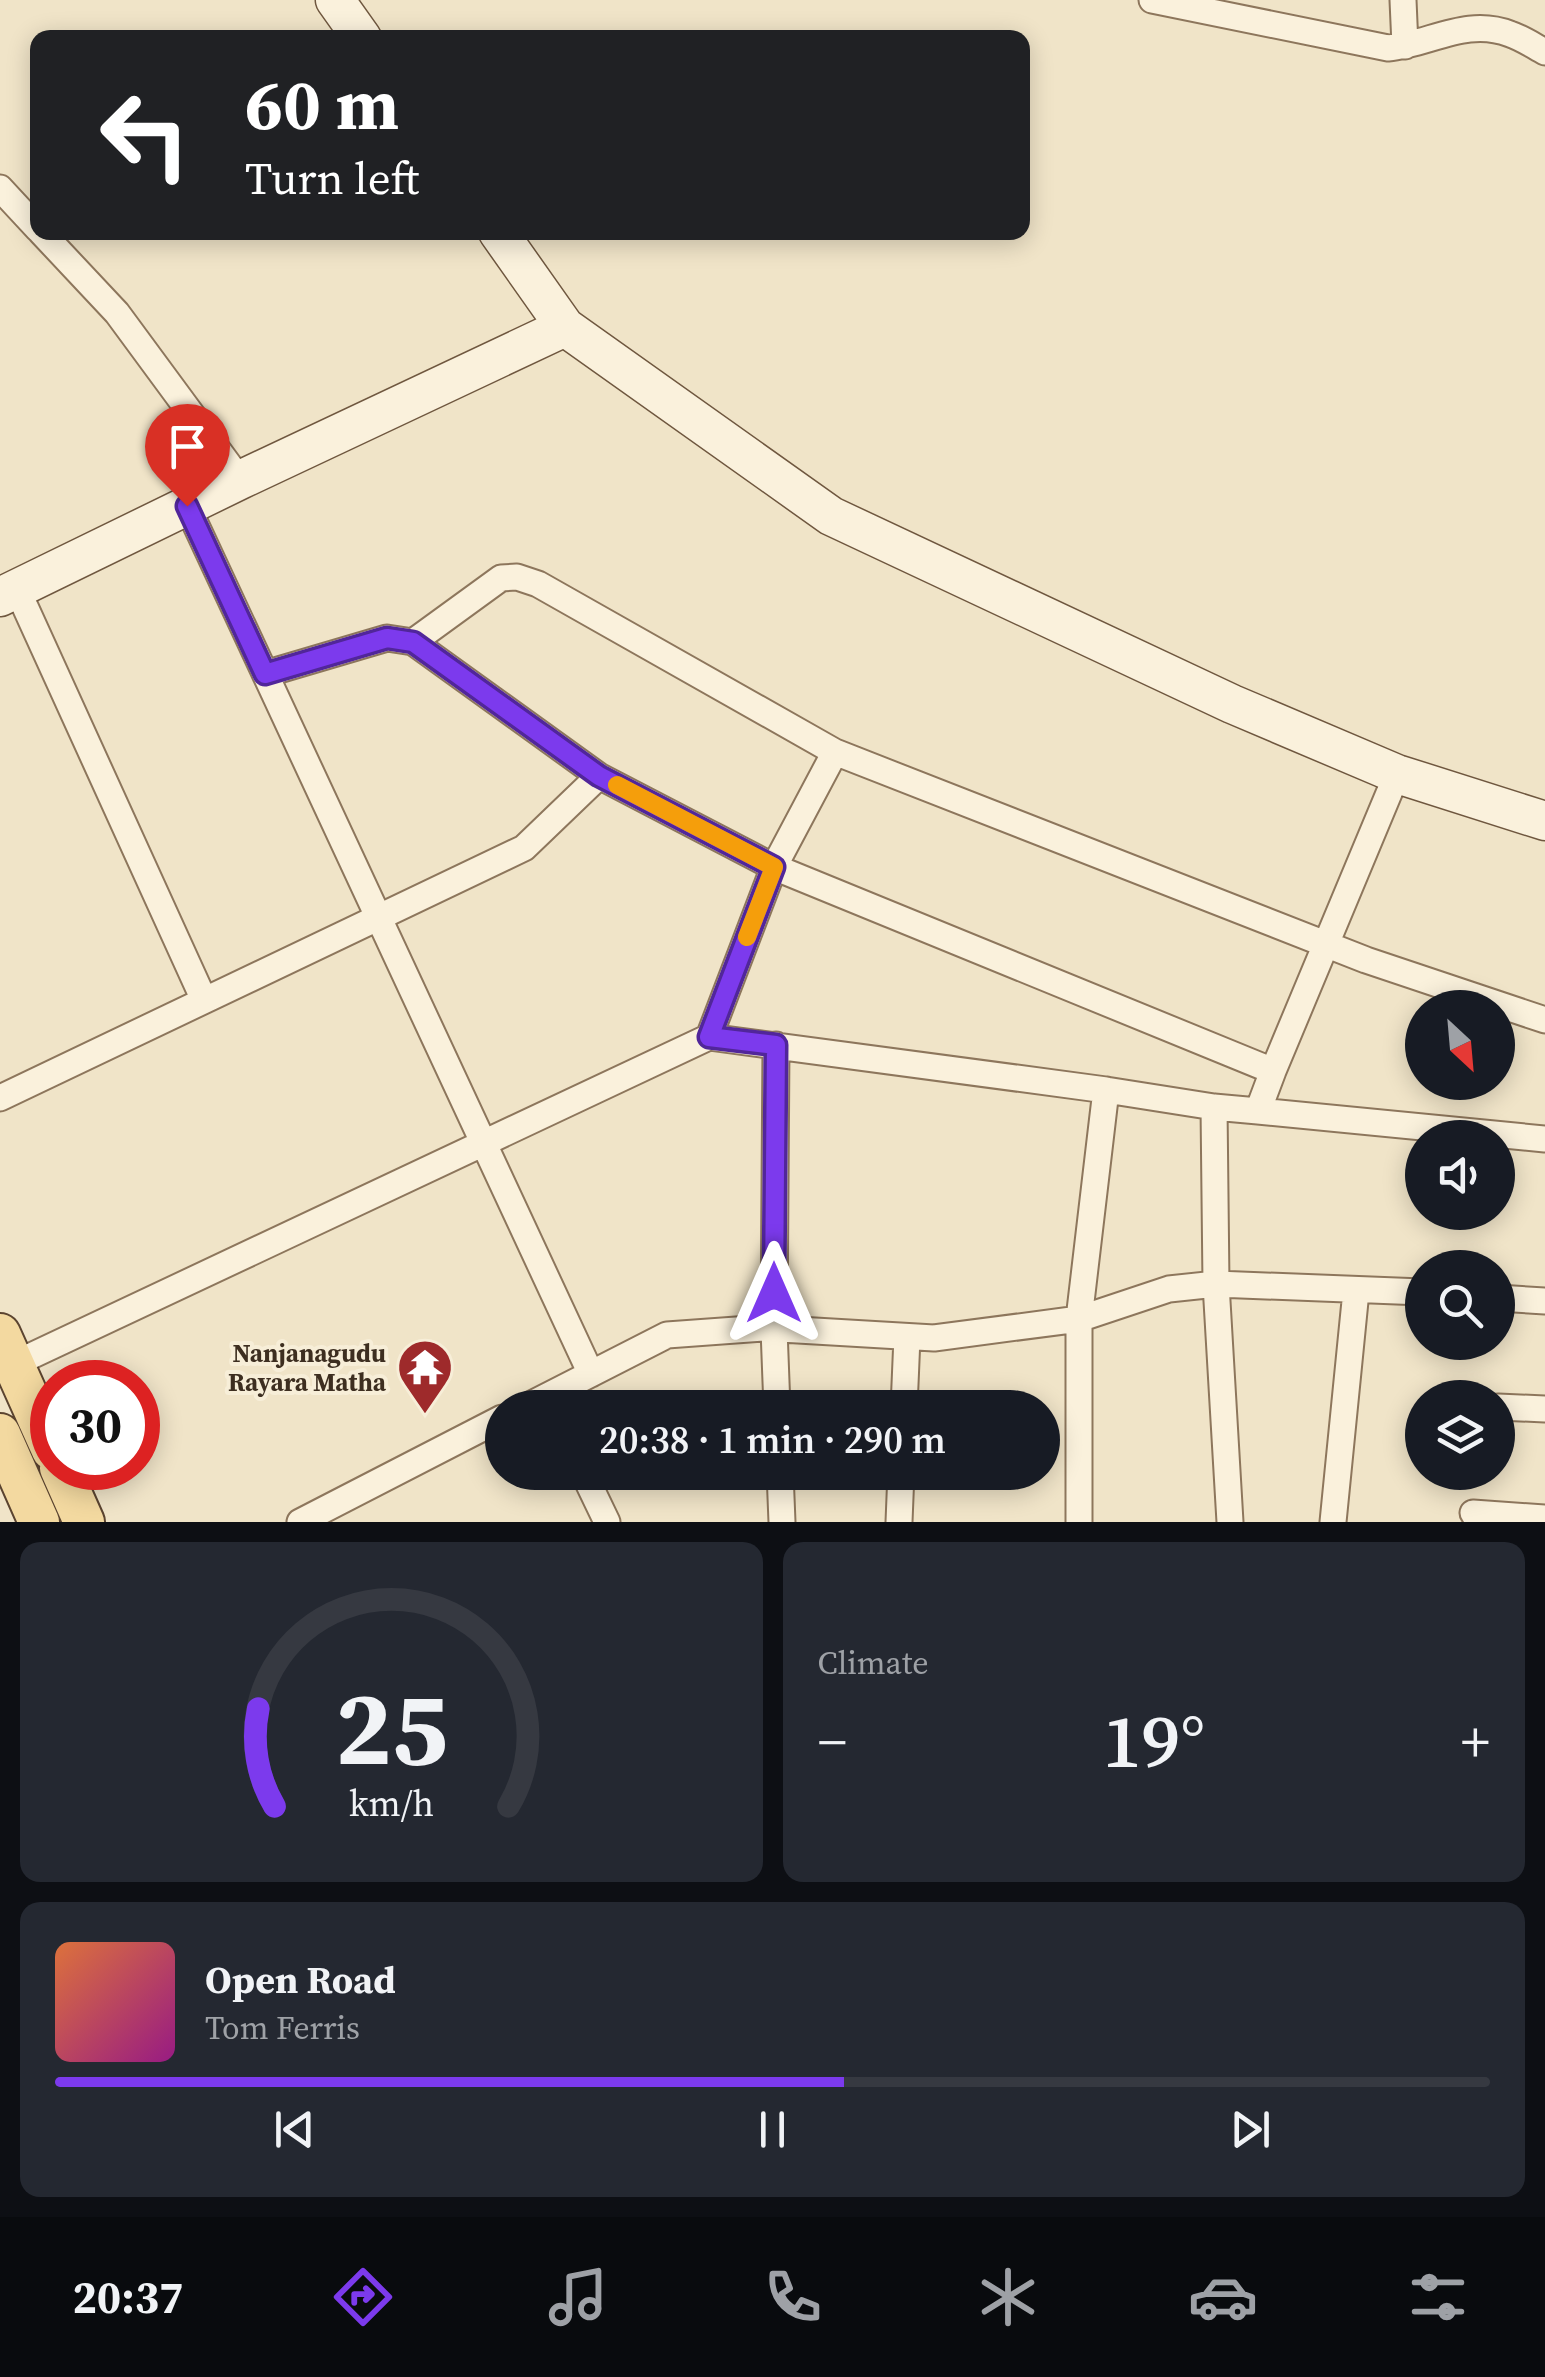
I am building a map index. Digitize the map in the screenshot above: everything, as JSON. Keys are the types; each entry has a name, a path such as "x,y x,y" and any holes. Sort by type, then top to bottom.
{"main road":[{"path":"336,0 357,30"},
{"path":"504,240 565,327 830,516 1232,704 1397,774 1545,821"},
{"path":"9,593 565,327"},
{"path":"7,1349 30,1401"},
{"path":"0,1434 39,1522"},
{"path":"70,1490 84,1522"}],"street":[{"path":"1152,0 1199,5 1388,48 1462,28 1483,27 1510,33 1545,52"},
{"path":"1403,0 1405,46"},
{"path":"0,188 30,221"},
{"path":"47,240 117,314 240,480"},
{"path":"187,506 591,1374"},
{"path":"413,642 501,578 517,577 538,584 835,752 1366,960 1545,1020"},
{"path":"9,593 204,1000"},
{"path":"265,674 387,638 413,642 599,776 774,867 1273,1071"},
{"path":"709,1037 774,867 835,752"},
{"path":"1258,1111 1397,774"},
{"path":"0,1098 524,848 599,776"},
{"path":"7,1349 485,1141 709,1037 1214,1107 1545,1139"},
{"path":"776,1045 776,1390"},
{"path":"1079,1522 1079,1319 1106,1090"},
{"path":"1214,1107 1216,1284 1230,1522"},
{"path":"564,1390 667,1335 774,1329 934,1338 1079,1319 1169,1289 1216,1284 1405,1292"},
{"path":"1333,1522 1356,1291"},
{"path":"1515,1299 1545,1301"},
{"path":"905,1390 907,1337"},
{"path":"1515,1408 1545,1410"},
{"path":"300,1522 341,1512 485,1428"},
{"path":"592,1490 607,1522"},
{"path":"781,1490 782,1522"},
{"path":"899,1522 900,1490"},
{"path":"1473,1513 1545,1518"}],"slow traffic":[{"path":"617,785 774,867 747,937"}],"place":[{"name":"Nanjanagudu Rayara Matha","path":"425,1416"}],"route":[{"path":"187,506 265,674 387,638 413,642 599,776 774,867 709,1037 776,1045 774,1293"}]}
